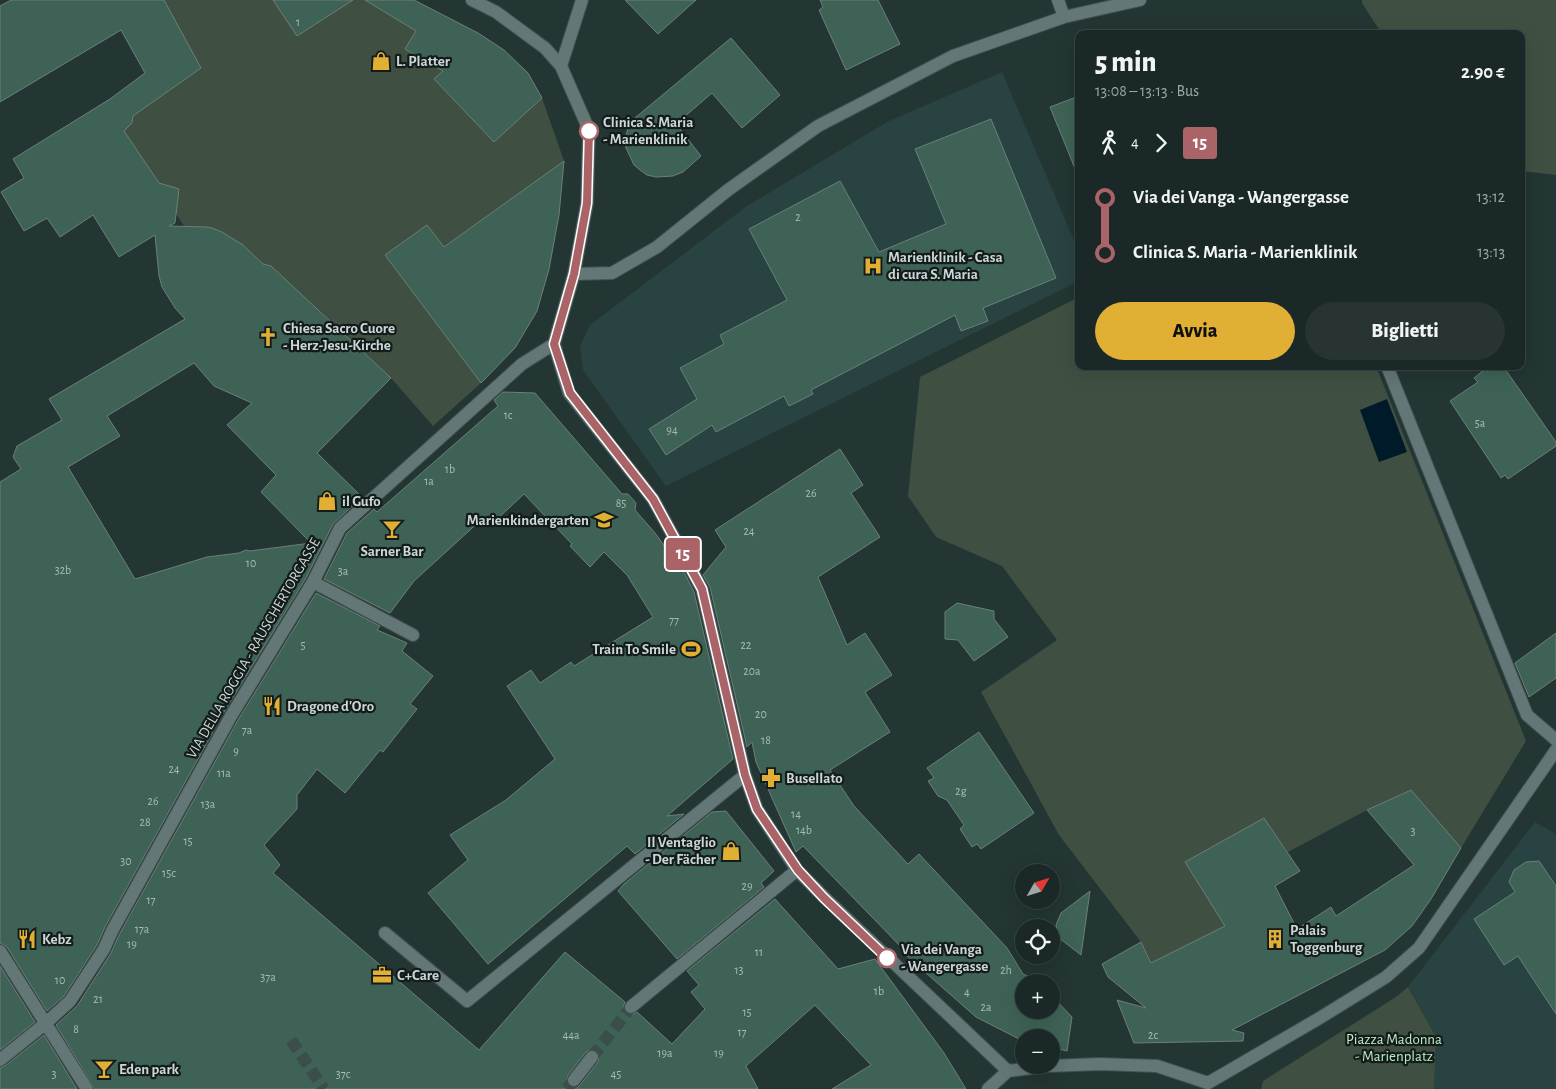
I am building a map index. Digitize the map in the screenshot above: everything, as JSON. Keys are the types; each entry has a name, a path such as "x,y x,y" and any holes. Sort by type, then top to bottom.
{"street":[{"path":"472,0 496,12 545,48 560,66 589,130 587,203 574,274 554,344 570,393 653,499 702,589 745,775 757,809 798,870 824,898 1008,1071"},
{"path":"560,66 582,0"},
{"path":"1058,0 1064,17"},
{"path":"574,274 612,273 657,247 728,190 818,126 952,56 1064,17 1140,0"},
{"name":"VIA DELLA ROGGIA - RAUSCHERTORGASSE","path":"0,1060 70,1001 104,949 112,930 231,716 313,582 340,528 522,364 554,344"},
{"path":"1389,370 1526,715 1556,740"},
{"path":"313,582 413,635"},
{"path":"988,1089 1008,1071 1048,1066 1100,1064 1157,1066 1210,1086 1386,977 1419,948 1556,750"},
{"path":"385,932 467,1001 745,775"},
{"path":"631,1007 798,870"},
{"path":"0,951 87,1089"},
{"path":"574,1080 592,1057"}],"shaded area":[{"name":"Marienklinik - Casa di cura S. Maria","path":"1002,72 1075,243 1075,283 666,486 583,370 580,346 590,325 747,206 887,122"},
{"path":"1387,399 1407,452 1379,462 1360,410"},
{"path":"1535,822 1556,834 1556,1089 1434,1089 1436,1037 1408,987"}],"green space":[{"path":"164,0 365,0 416,31 406,49 443,71 435,80 494,142 542,98 564,161 444,247 427,225 385,255 481,383 433,426 391,378 271,266 263,264 242,244 239,247 216,230 202,227 186,229 170,205 164,191 123,130 133,116 194,73"},
{"path":"1362,0 1556,0 1556,175 1525,171 1525,30 1379,30 1362,3"},
{"path":"1075,299 1075,370 1378,370 1526,741 1461,848 1410,790 1367,810 1288,852 1264,818 1209,899 1225,926 1152,963 1141,942 1059,835 981,692 1057,640 1002,566 936,537 908,496 920,377"},
{"name":"Piazza Madonna - Marienplatz","path":"1408,987 1436,1037 1434,1089 1261,1089 1263,1081 1396,997"}],"building":[{"path":"11,0 164,0 201,68 133,116 132,123 124,131 159,183 179,189 175,223 169,226 212,228 243,245 263,264 271,266 391,378 317,453 362,497 333,524 306,578 224,712 105,927 97,945 64,996 47,1011 7,947 0,943 0,482 21,469 13,457 17,446 62,420 49,399 185,319 175,308 162,287 159,276 155,235 119,257 93,215 60,237 47,218 24,231 1,192 24,178 13,159 110,99 145,73 121,30 0,102 0,6","holes":["194,363 214,386 252,403 227,425 276,475 261,492 311,543 246,550 239,553 207,557 135,579 68,467 120,436 107,416"]},
{"path":"273,0 353,0 297,36"},
{"path":"365,0 414,0 478,33 504,50 528,73 542,98 494,142 434,79 443,71 405,49 416,31"},
{"path":"625,0 696,0 658,34"},
{"path":"820,0 878,0 900,44 846,70 819,10 823,7"},
{"path":"731,38 780,95 742,128 712,93 676,124 701,156 683,172 673,176 656,177 647,175 634,165 626,148 625,138 630,122"},
{"path":"1075,98 1075,169 1050,107"},
{"path":"991,119 1056,278 983,308 988,321 961,331 955,315 811,390 813,394 789,406 784,396 716,432 712,425 666,455 649,429 697,399 680,368 724,344 720,335 787,300 749,229 840,181 879,252 946,224 915,149"},
{"path":"564,161 559,215 549,269 537,311 515,348 481,383 385,255 427,225 444,247"},
{"path":"1484,370 1506,370 1556,442 1556,446 1508,479 1505,475 1501,478 1450,401 1478,382 1474,378"},
{"path":"503,392 535,393 622,494 628,494 636,503 635,510 655,533 685,574 694,592 733,759 667,816 684,814 635,854 627,846 488,964 428,893 468,860 450,835 506,800 555,759 507,686 531,670 540,683 571,662 574,666 653,617 627,575 604,552 590,567 570,546 572,544 524,494 495,521 482,519 414,581 390,613 324,579 347,533 374,509 377,512 498,406 494,400"},
{"path":"840,449 863,485 851,493 880,537 818,577 847,645 865,633 892,675 865,692 890,732 830,770 854,806 908,864 919,854 1007,948 1015,964 1023,974 1015,974 1015,1019 1060,1019 1060,1004 1072,1017 1067,1051 1060,1049 1060,1029 1015,1029 1015,1037 976,1017 901,951 904,950 803,846 796,852 756,762 752,742 747,747 710,587 703,575 726,547 715,530"},
{"path":"316,593 380,626 377,630 407,643 402,651 433,676 410,704 417,709 383,752 380,750 345,793 317,769 297,795 297,809 264,845 280,865 273,873 479,1050 565,952 625,1002 623,1008 625,1012 632,1015 637,1012 672,1044 705,1009 691,992 699,985 687,971 775,899 838,969 875,959 944,1053 966,1089 832,1089 871,1065 815,1005 746,1066 758,1089 95,1089 56,1025 77,1006 111,953 119,935 238,720","holes":["593,1049 599,1054 598,1062 580,1085 577,1088 569,1087 566,1083 568,1075 586,1052"]},
{"path":"957,603 994,611 994,619 1008,637 974,661 958,640 945,639 945,612"},
{"path":"1556,633 1556,678 1529,697 1515,663"},
{"path":"979,732 1034,813 981,849 977,844 972,847 960,829 964,825 947,800 938,796 928,781 934,778 927,768"},
{"path":"1411,790 1461,848 1431,899 1412,926 1385,950 1232,1030 1244,1033 1243,1041 1134,1043 1117,1000 1146,1008 1108,977 1102,964 1141,942 1151,963 1225,926 1185,862 1264,818 1300,871 1275,886 1297,929 1331,907 1336,916 1414,865 1367,810"},
{"path":"726,811 774,871 761,883 764,887 677,959 618,891 712,812"},
{"path":"1539,861 1556,886 1556,1014 1518,956 1504,965 1474,919 1515,892 1509,882 1514,870 1526,862"},
{"path":"1090,891 1081,955 1060,939 1058,919 1061,913"},
{"path":"0,966 35,1022 0,1050"},
{"path":"44,1035 77,1089 0,1089 0,1068"}],"tunnel":[{"path":"592,1057 631,1007"},
{"path":"291,1040 324,1089"},
{"path":"567,1089 574,1080"}],"bus line":[{"name":"15","path":"589,131 587,203 574,274 554,344 570,393 653,499 702,589 745,775 757,809 798,870 824,898 887,958"}],"place":[{"name":"L. Platter","path":"381,61"},
{"name":"Clinica S. Maria - Marienklinik","path":"589,131"},
{"name":"Marienklinik - Casa di cura S. Maria","path":"873,266"},
{"name":"Chiesa Sacro Cuore - Herz-Jesu-Kirche","path":"268,337"},
{"name":"il Gufo","path":"327,501"},
{"name":"Marienkindergarten","path":"604,520"},
{"name":"Sarner Bar","path":"392,529"},
{"name":"Train To Smile","path":"691,649"},
{"name":"Dragone d'Oro","path":"272,706"},
{"name":"Busellato","path":"771,778"},
{"name":"Il Ventaglio - Der Fächer","path":"731,851"},
{"name":"Kebz","path":"27,939"},
{"name":"Palais Toggenburg","path":"1275,939"},
{"name":"Via dei Vanga - Wangergasse","path":"887,958"},
{"name":"C+Care","path":"382,975"},
{"name":"Eden park","path":"104,1069"}]}
